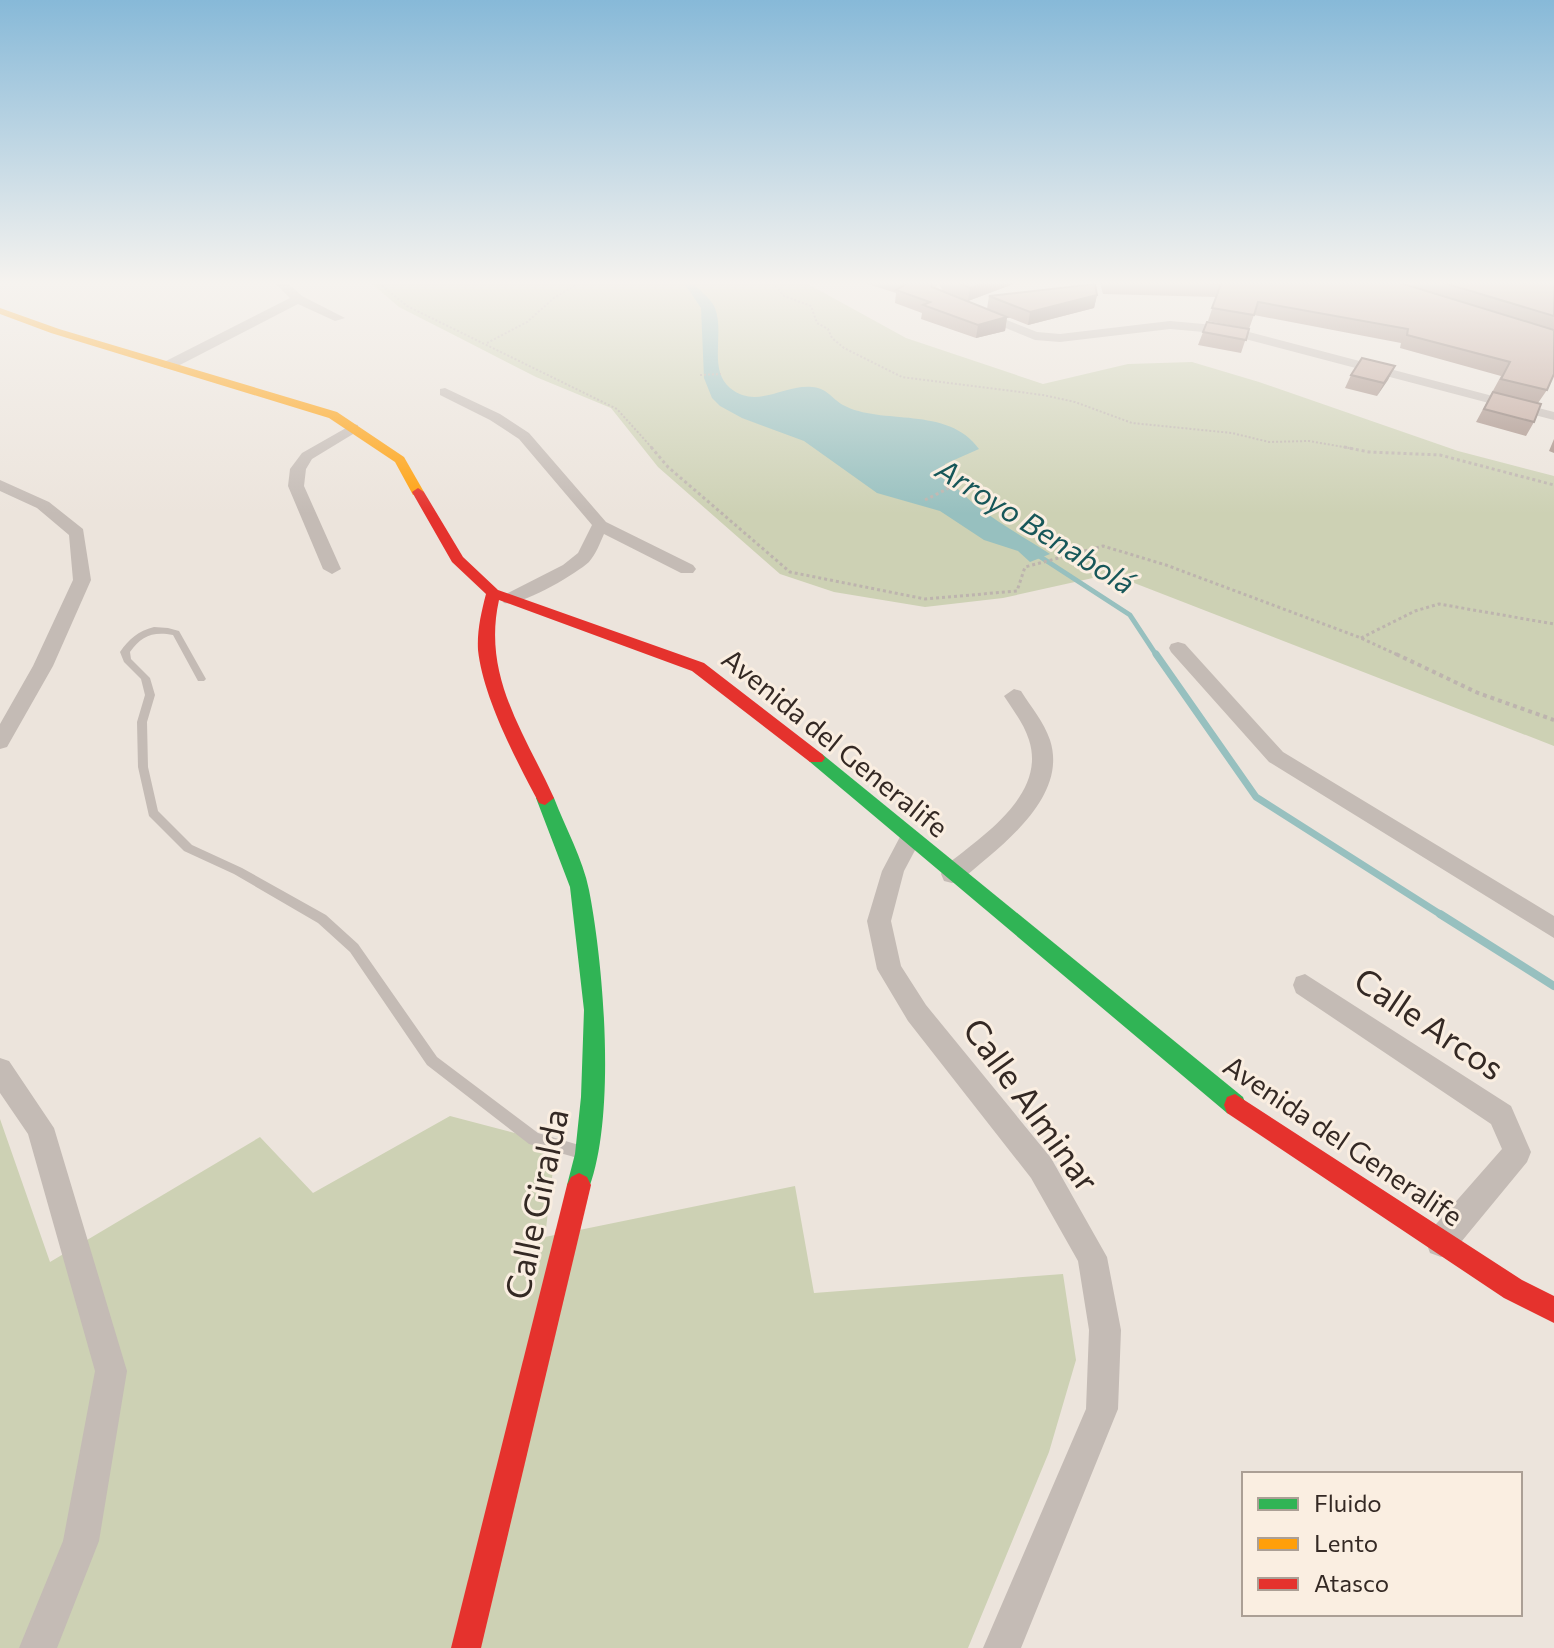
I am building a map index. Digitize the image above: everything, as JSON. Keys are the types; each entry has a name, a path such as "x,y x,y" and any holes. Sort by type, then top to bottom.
{"street":[{"name":"Avenida del Generalife","path":"152,360 333,415 353,428 400,460 457,559 502,596 698,667 813,756 952,874 1245,1113 1513,1289 1554,1310"},
{"path":"169,365 179,360"},
{"path":"1340,360 1554,416"},
{"path":"445,392 495,417 524,436 600,525 687,569"},
{"path":"332,569 296,486 297,478 307,456 353,428"},
{"path":"0,485 43,505 77,533 82,580 43,666 0,742"},
{"path":"502,596 569,569 585,556 600,525"},
{"name":"Calle Giralda","path":"466,1648 586,1154 592,1097 594,1010 579,887 543,793 506,719 484,658 485,616 502,596"},
{"path":"1178,648 1276,757 1554,928"},
{"path":"952,874 1016,818 1041,778 1041,744 1014,696"},
{"name":"Calle Alminar","path":"910,839 893,871 879,921 889,969 917,1013 1041,1168 1092,1257 1105,1330 1102,1409 1002,1648"},
{"name":"Calle Arcos","path":"1305,985 1501,1115 1517,1152 1441,1242"},
{"path":"0,1070 40,1128 111,1371 81,1541 38,1648"}],"lane":[{"path":"201,679 176,633 159,628 147,631 132,640 125,652 127,660 145,678 150,695 142,722 143,752 153,813 188,848 238,871 322,919 354,948 432,1061 534,1139 586,1154"}],"path":[{"path":"520,360 617,409 668,467 790,572 925,599 1017,591 1025,567 1103,546 1166,565 1361,638 1478,693 1554,720"},
{"path":"864,360 902,377 1043,395 1075,402 1132,423 1232,433 1269,442 1309,441 1369,452 1440,455 1554,485"},
{"path":"700,375 721,374"},
{"path":"925,500 951,487"},
{"path":"1361,638 1415,611 1439,604 1554,624"}],"green space":[{"path":"503,360 971,360 1043,384 1128,364 1192,362 1458,451 1554,476 1554,746 1111,574 1003,598 925,607 834,592 780,574 658,467 611,408"},
{"path":"450,1116 556,1144 545,1237 795,1186 814,1293 1063,1274 1076,1360 1049,1452 968,1648 0,1648 0,1119 50,1262 260,1137 313,1193"}],"water":[{"path":"703,360 718,360 723,380 740,394 760,397 802,387 817,388 858,411 932,421 966,435 979,449 945,464 944,472 965,496 992,518 1050,554 1030,562 1018,551 984,540 940,511 877,493 804,441 742,418 720,406 712,398 704,378"}],"building":[{"path":"1361,360 1395,366 1384,383 1351,375"},
{"path":"1502,360 1554,360 1554,374 1547,390 1501,379 1510,362"},
{"path":"1493,392 1541,404 1534,422 1484,409"}],"waterway":[{"name":"Arroyo Benabolá","path":"1036,554 1130,615 1157,656"},
{"name":"Arroyo Benabolá","path":"1156,654 1256,797 1443,916"},
{"name":"Arroyo Benabolá","path":"1440,914 1554,986"}],"traffic: fast":[{"path":"816,758 1235,1105"},
{"path":"545,798 579,887 594,1010 592,1097 579,1185"}],"traffic: slow":[{"path":"151,360 333,415 400,460 418,492"}],"traffic: jam":[{"path":"418,492 457,559 493,593 698,667 816,758"},
{"path":"493,593 486,622 490,674 498,699 545,798"},
{"path":"1235,1105 1513,1289 1554,1310"},
{"path":"466,1648 579,1185"}]}
